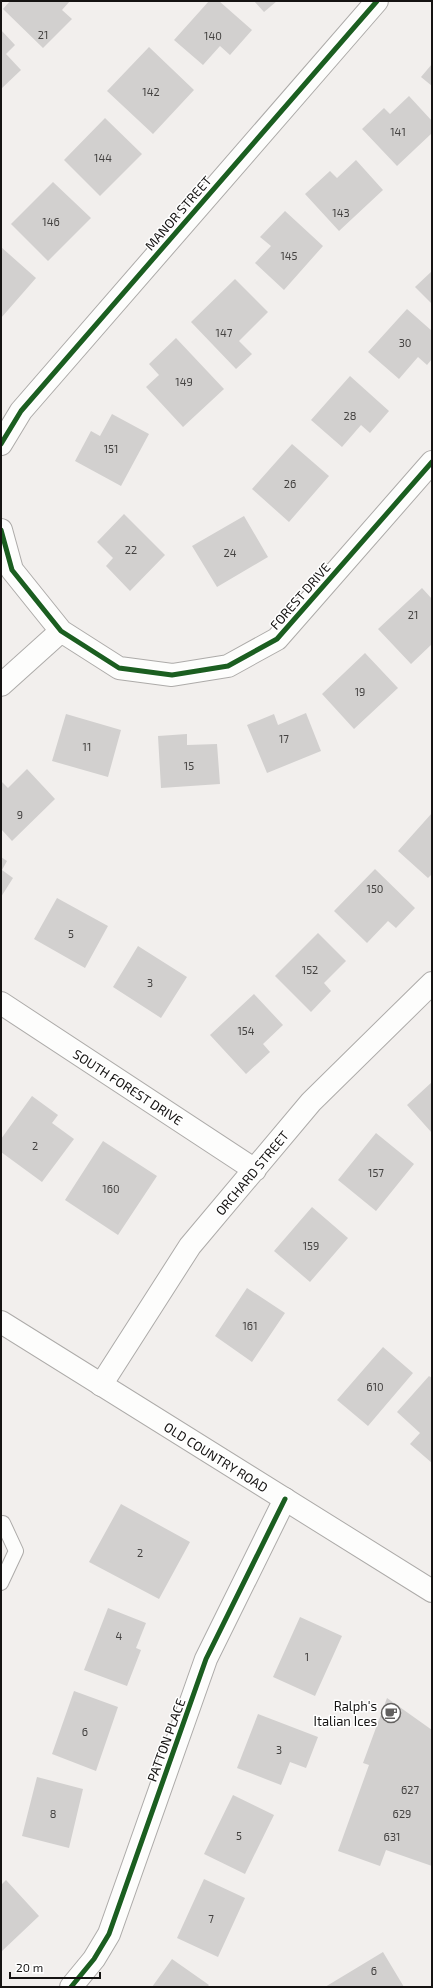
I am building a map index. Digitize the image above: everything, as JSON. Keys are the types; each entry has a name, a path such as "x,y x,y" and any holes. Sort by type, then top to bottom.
{"street":[{"name":"MANOR STREET","path":"1,444 20,411 377,1"},
{"name":"FOREST DRIVE","path":"1,530 12,570 61,631 119,668 172,675 228,666 278,639 432,462"},
{"path":"1,685 61,631"},
{"name":"ORCHARD STREET","path":"101,1385 190,1246 311,1102 432,983"},
{"name":"SOUTH FOREST DRIVE","path":"1,1003 255,1170"},
{"name":"OLD COUNTRY ROAD","path":"1,1322 432,1591"},
{"name":"PATTON PLACE","path":"71,1987 94,1959 109,1934 206,1659 285,1499"}],"lane":[{"path":"1,1583 16,1551 3,1523"}],"building":[{"path":"10,1 70,1 62,10 72,19 43,48 3,9"},
{"path":"209,1 219,1 252,30 230,55 220,46 203,65 174,40"},
{"path":"254,1 277,1 264,12"},
{"path":"1,30 15,45 6,54 21,70 1,89"},
{"path":"149,47 194,90 153,134 107,91"},
{"path":"432,64 432,86 421,77"},
{"path":"409,96 432,121 432,133 397,166 362,129 384,108 390,114"},
{"path":"105,118 142,154 100,196 64,160"},
{"path":"356,160 383,190 339,231 305,194 330,171 337,178"},
{"path":"53,182 91,218 48,261 11,224"},
{"path":"285,211 323,246 284,290 255,263 271,246 260,237"},
{"path":"1,247 36,278 1,318"},
{"path":"432,271 432,304 415,287"},
{"path":"235,279 268,312 239,341 252,354 236,369 191,322"},
{"path":"407,309 432,331 432,359 427,365 418,357 399,379 368,352"},
{"path":"176,338 224,389 183,427 146,387 159,375 149,364"},
{"path":"350,376 389,411 370,433 361,425 342,447 311,420"},
{"path":"112,414 149,434 121,486 75,461 91,431 100,436"},
{"path":"292,444 329,476 289,522 252,489"},
{"path":"124,514 165,555 130,591 106,566 113,558 97,542"},
{"path":"244,516 268,557 217,587 192,546"},
{"path":"422,588 432,599 432,644 411,664 378,629"},
{"path":"365,653 398,688 354,729 322,694"},
{"path":"306,713 321,751 267,773 247,725 274,714 278,725"},
{"path":"66,714 121,730 108,777 52,761"},
{"path":"187,734 187,745 217,744 220,784 161,788 158,736"},
{"path":"27,769 55,799 12,841 1,829 1,781 8,788"},
{"path":"432,813 432,874 428,878 398,851"},
{"path":"1,857 7,861 2,870 13,878 1,897"},
{"path":"375,869 415,908 396,928 388,921 367,943 334,911"},
{"path":"57,898 108,926 85,968 34,939"},
{"path":"318,933 346,961 324,983 331,991 311,1012 275,976"},
{"path":"138,946 187,977 161,1018 113,987"},
{"path":"254,994 283,1025 263,1044 270,1052 246,1074 210,1035"},
{"path":"432,1082 432,1133 407,1105"},
{"path":"32,1096 58,1115 52,1123 74,1139 42,1182 1,1152 1,1139"},
{"path":"376,1133 414,1164 376,1211 338,1180"},
{"path":"103,1141 157,1176 118,1235 65,1200"},
{"path":"312,1207 348,1238 310,1282 274,1251"},
{"path":"247,1288 285,1313 252,1362 215,1336"},
{"path":"383,1347 413,1373 368,1426 337,1400"},
{"path":"429,1376 432,1378 432,1463 410,1444 420,1433 397,1412"},
{"path":"121,1504 190,1542 159,1599 89,1562"},
{"path":"108,1608 146,1623 136,1648 141,1650 127,1686 84,1670"},
{"path":"300,1617 342,1636 315,1696 273,1677"},
{"path":"74,1691 118,1707 96,1771 52,1754"},
{"path":"387,1698 432,1730 432,1866 386,1850 380,1866 338,1851 369,1765 363,1763"},
{"path":"258,1714 318,1737 306,1768 290,1762 281,1785 237,1768"},
{"path":"37,1777 83,1789 69,1848 22,1836"},
{"path":"233,1795 274,1815 245,1874 204,1854"},
{"path":"204,1879 245,1898 218,1957 177,1938"},
{"path":"6,1880 39,1916 1,1952 1,1885"},
{"path":"383,1952 404,1987 325,1987"},
{"path":"172,1959 209,1985 207,1987 152,1987"}],"cycle path":[{"path":"1,444 21,411 377,1"},
{"path":"1,530 12,570 61,631 119,668 172,675 228,666 277,639 432,462"},
{"path":"71,1987 94,1959 109,1934 206,1659 285,1499"}],"place":[{"name":"Ralph's Italian Ices","path":"391,1713"}]}
